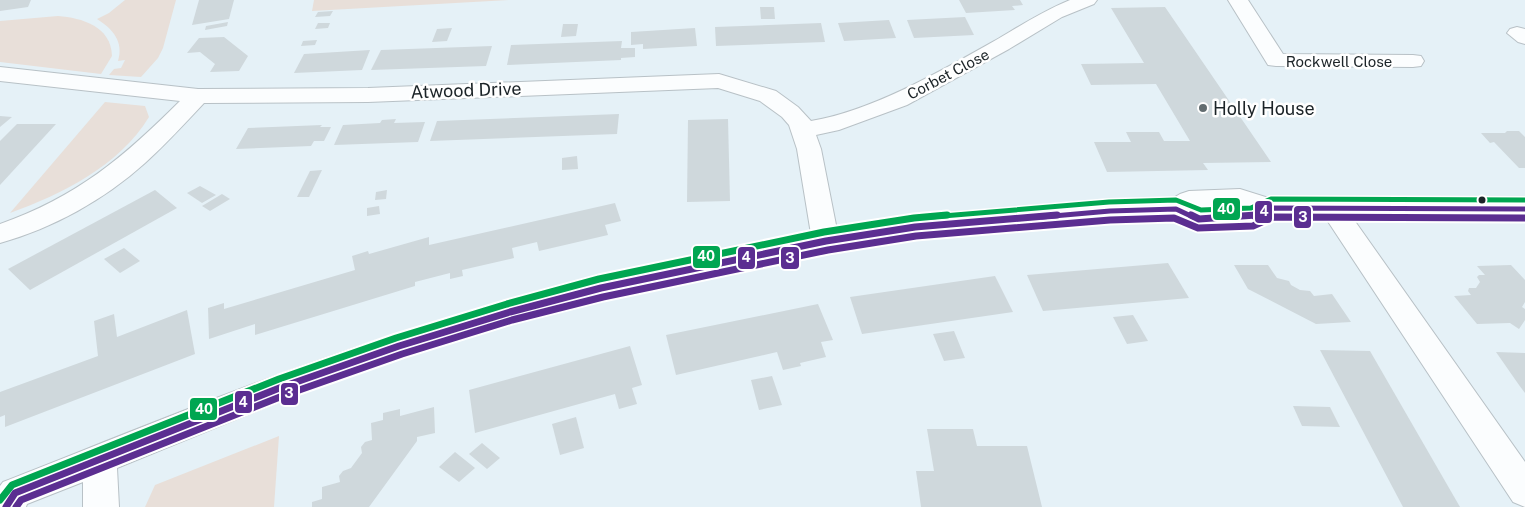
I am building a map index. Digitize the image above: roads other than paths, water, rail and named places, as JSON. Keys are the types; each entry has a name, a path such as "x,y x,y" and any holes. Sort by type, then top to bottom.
{"street":[{"name":"Corbet Close","path":"803,130 831,125 899,100 1002,46 1055,13 1087,0"},
{"name":"Rockwell Close","path":"1238,0 1276,60 1413,61"},
{"name":"Atwood Drive","path":"0,74 198,96 368,95 649,82 720,81 768,96 790,112 803,130 809,149 826,241"},
{"path":"0,234 73,201 114,176 153,142 198,96"},
{"path":"7,496 282,387 459,326 610,286 826,241 915,227 992,219 1110,211 1176,209 1199,218 1253,217 1271,208 1525,210"},
{"path":"1332,208 1525,491"},
{"path":"99,459 101,507"}],"place":[{"name":"Holly House","path":"1203,108"}]}
